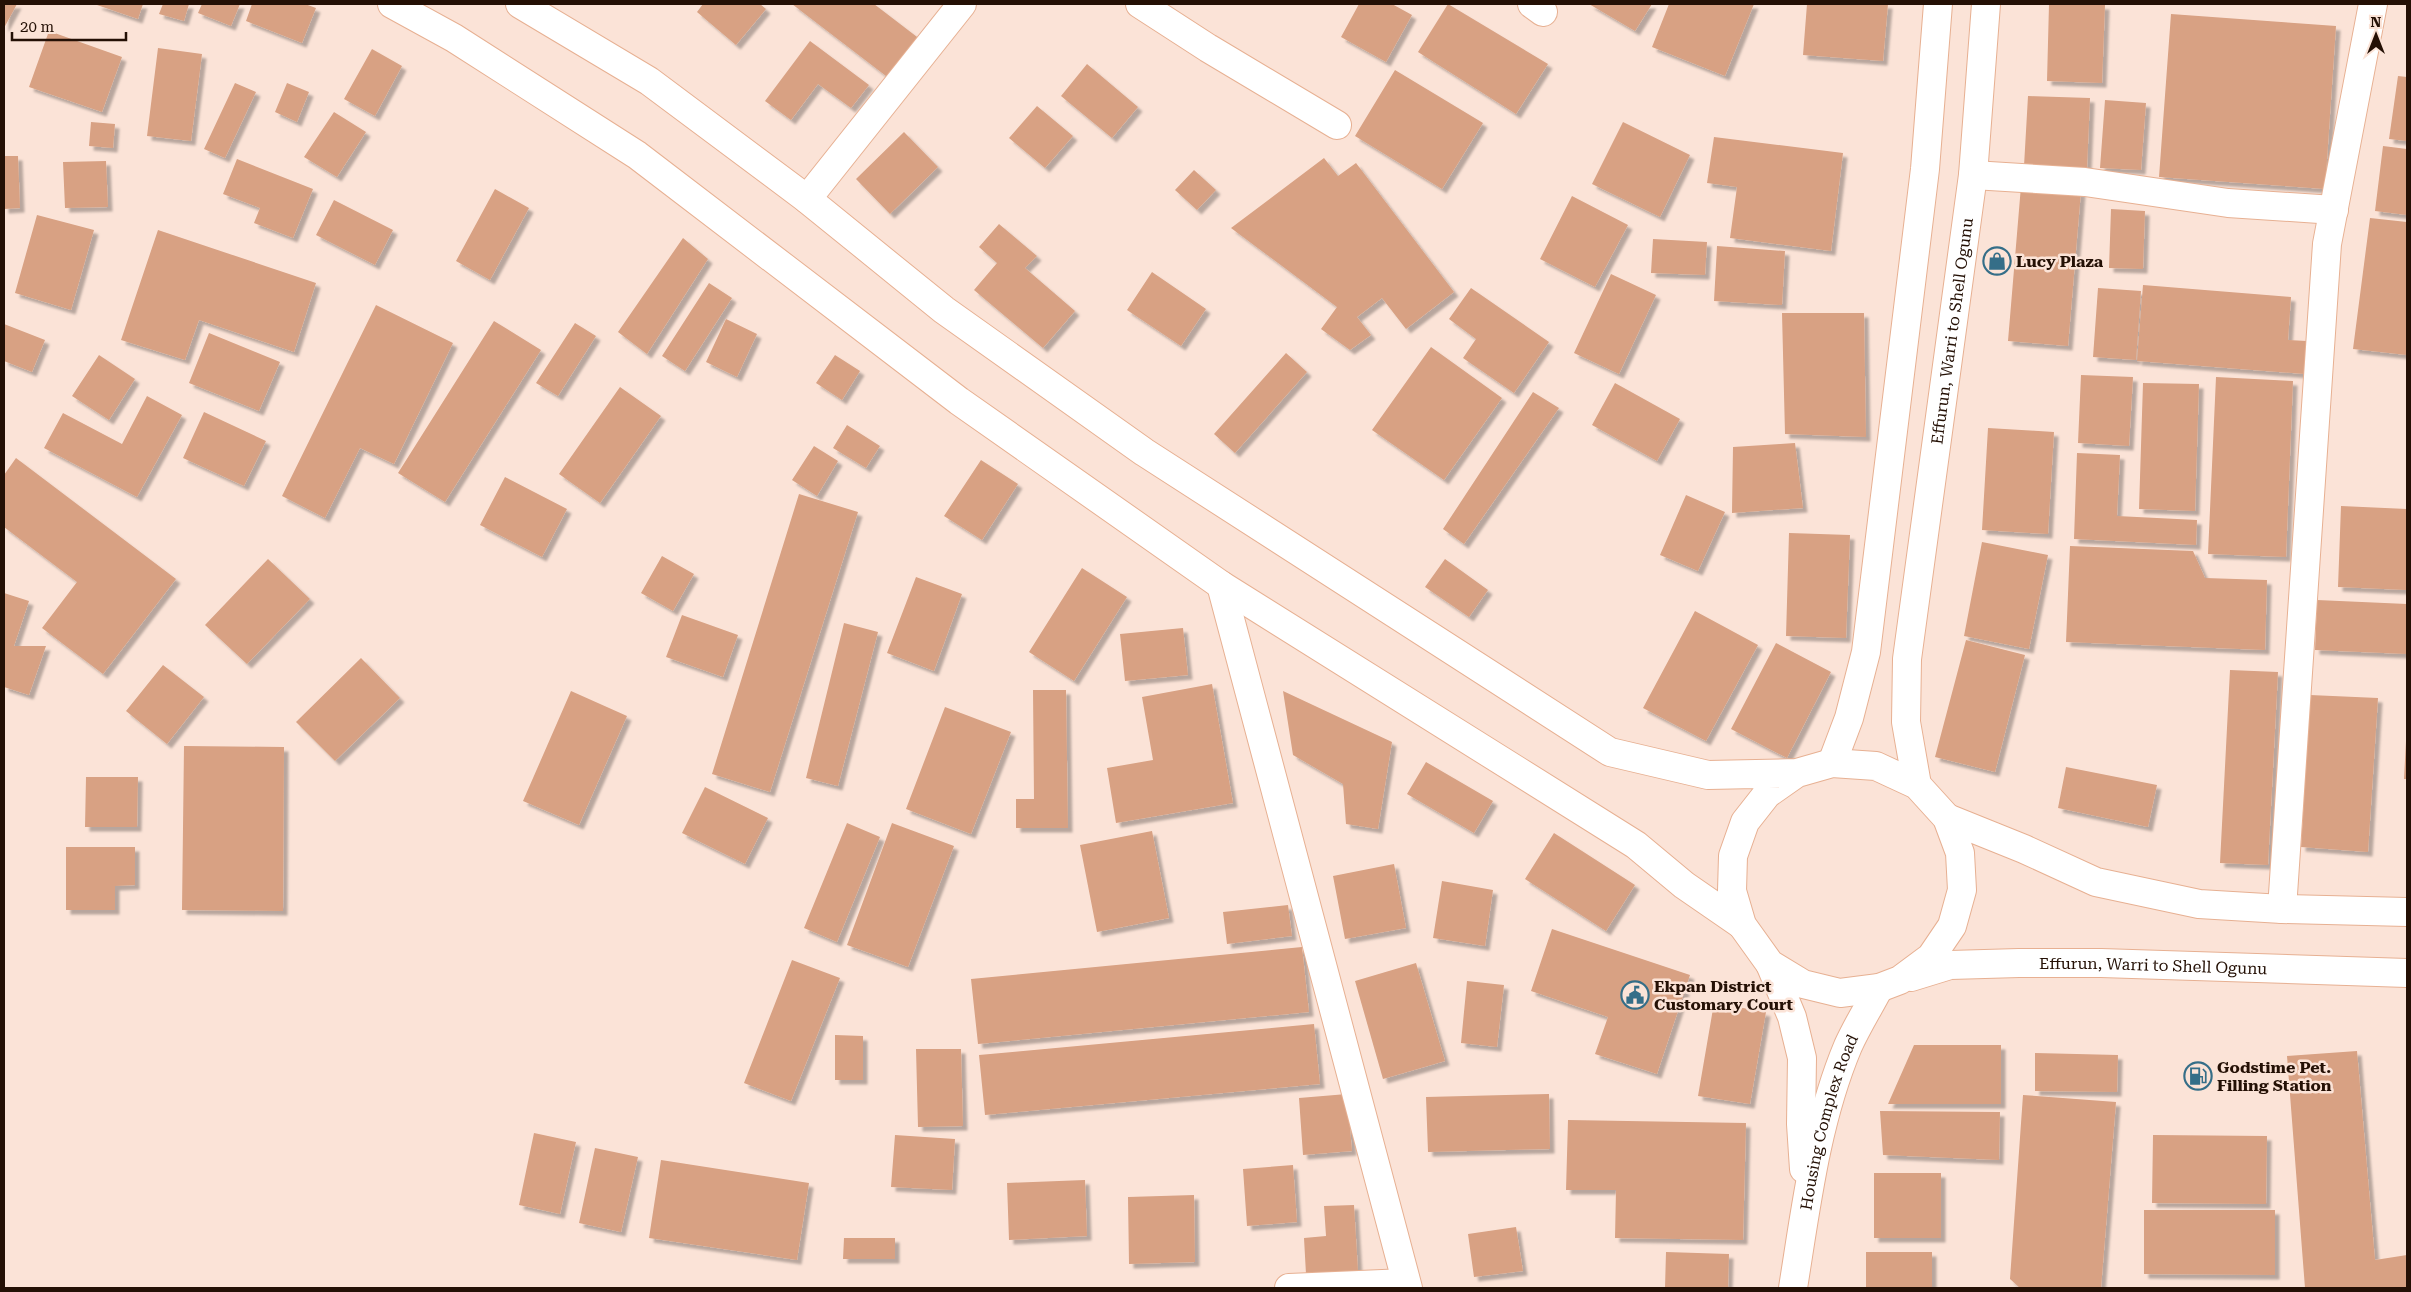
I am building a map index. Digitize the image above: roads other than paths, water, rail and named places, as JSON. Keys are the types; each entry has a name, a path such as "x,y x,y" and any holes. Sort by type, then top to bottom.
{"main road":[{"path":"392,4 454,38 637,154 959,401 1221,585 1636,846 1684,885 1742,925"},
{"path":"520,4 649,81 808,199 944,310 1144,452 1610,752 1708,775 1797,774 1832,763 1876,766 1917,786 1946,818 1960,853 1962,890 1952,926 1931,957 1890,984"},
{"path":"808,199 962,4"},
{"path":"1140,4 1337,126"},
{"path":"1832,763 1849,718 1866,652 1925,169 1938,4"},
{"name":"Effurun, Warri to Shell Ogunu","path":"1917,786 1906,722 1907,659 1972,175 1986,4"},
{"path":"2282,909 2327,244 2372,4"},
{"path":"1972,175 2085,182 2228,202 2334,210"},
{"path":"1221,585 1407,1286 1289,1288"},
{"path":"1770,964 1742,925 1732,891 1733,856 1745,822 1768,794 1797,774"},
{"path":"1946,818 2024,849 2096,882 2199,904 2282,909 2407,912"},
{"name":"Effurun, Warri to Shell Ogunu","path":"1770,964 1803,984 1840,993 1890,984 1950,966 2019,963 2111,963 2407,973"},
{"name":"Housing Complex Road","path":"1770,964 1792,1017 1802,1058 1801,1124 1807,1201"},
{"name":"Housing Complex Road","path":"1807,1201 1824,1120 1848,1046 1890,984"},
{"path":"1793,1288 1807,1201"}],"place":[{"name":"Lucy Plaza","path":"1997,261"},
{"name":"Ekpan District Customary Court","path":"1635,995"},
{"name":"Godstime Pet. Filling Station","path":"2198,1076"}]}
